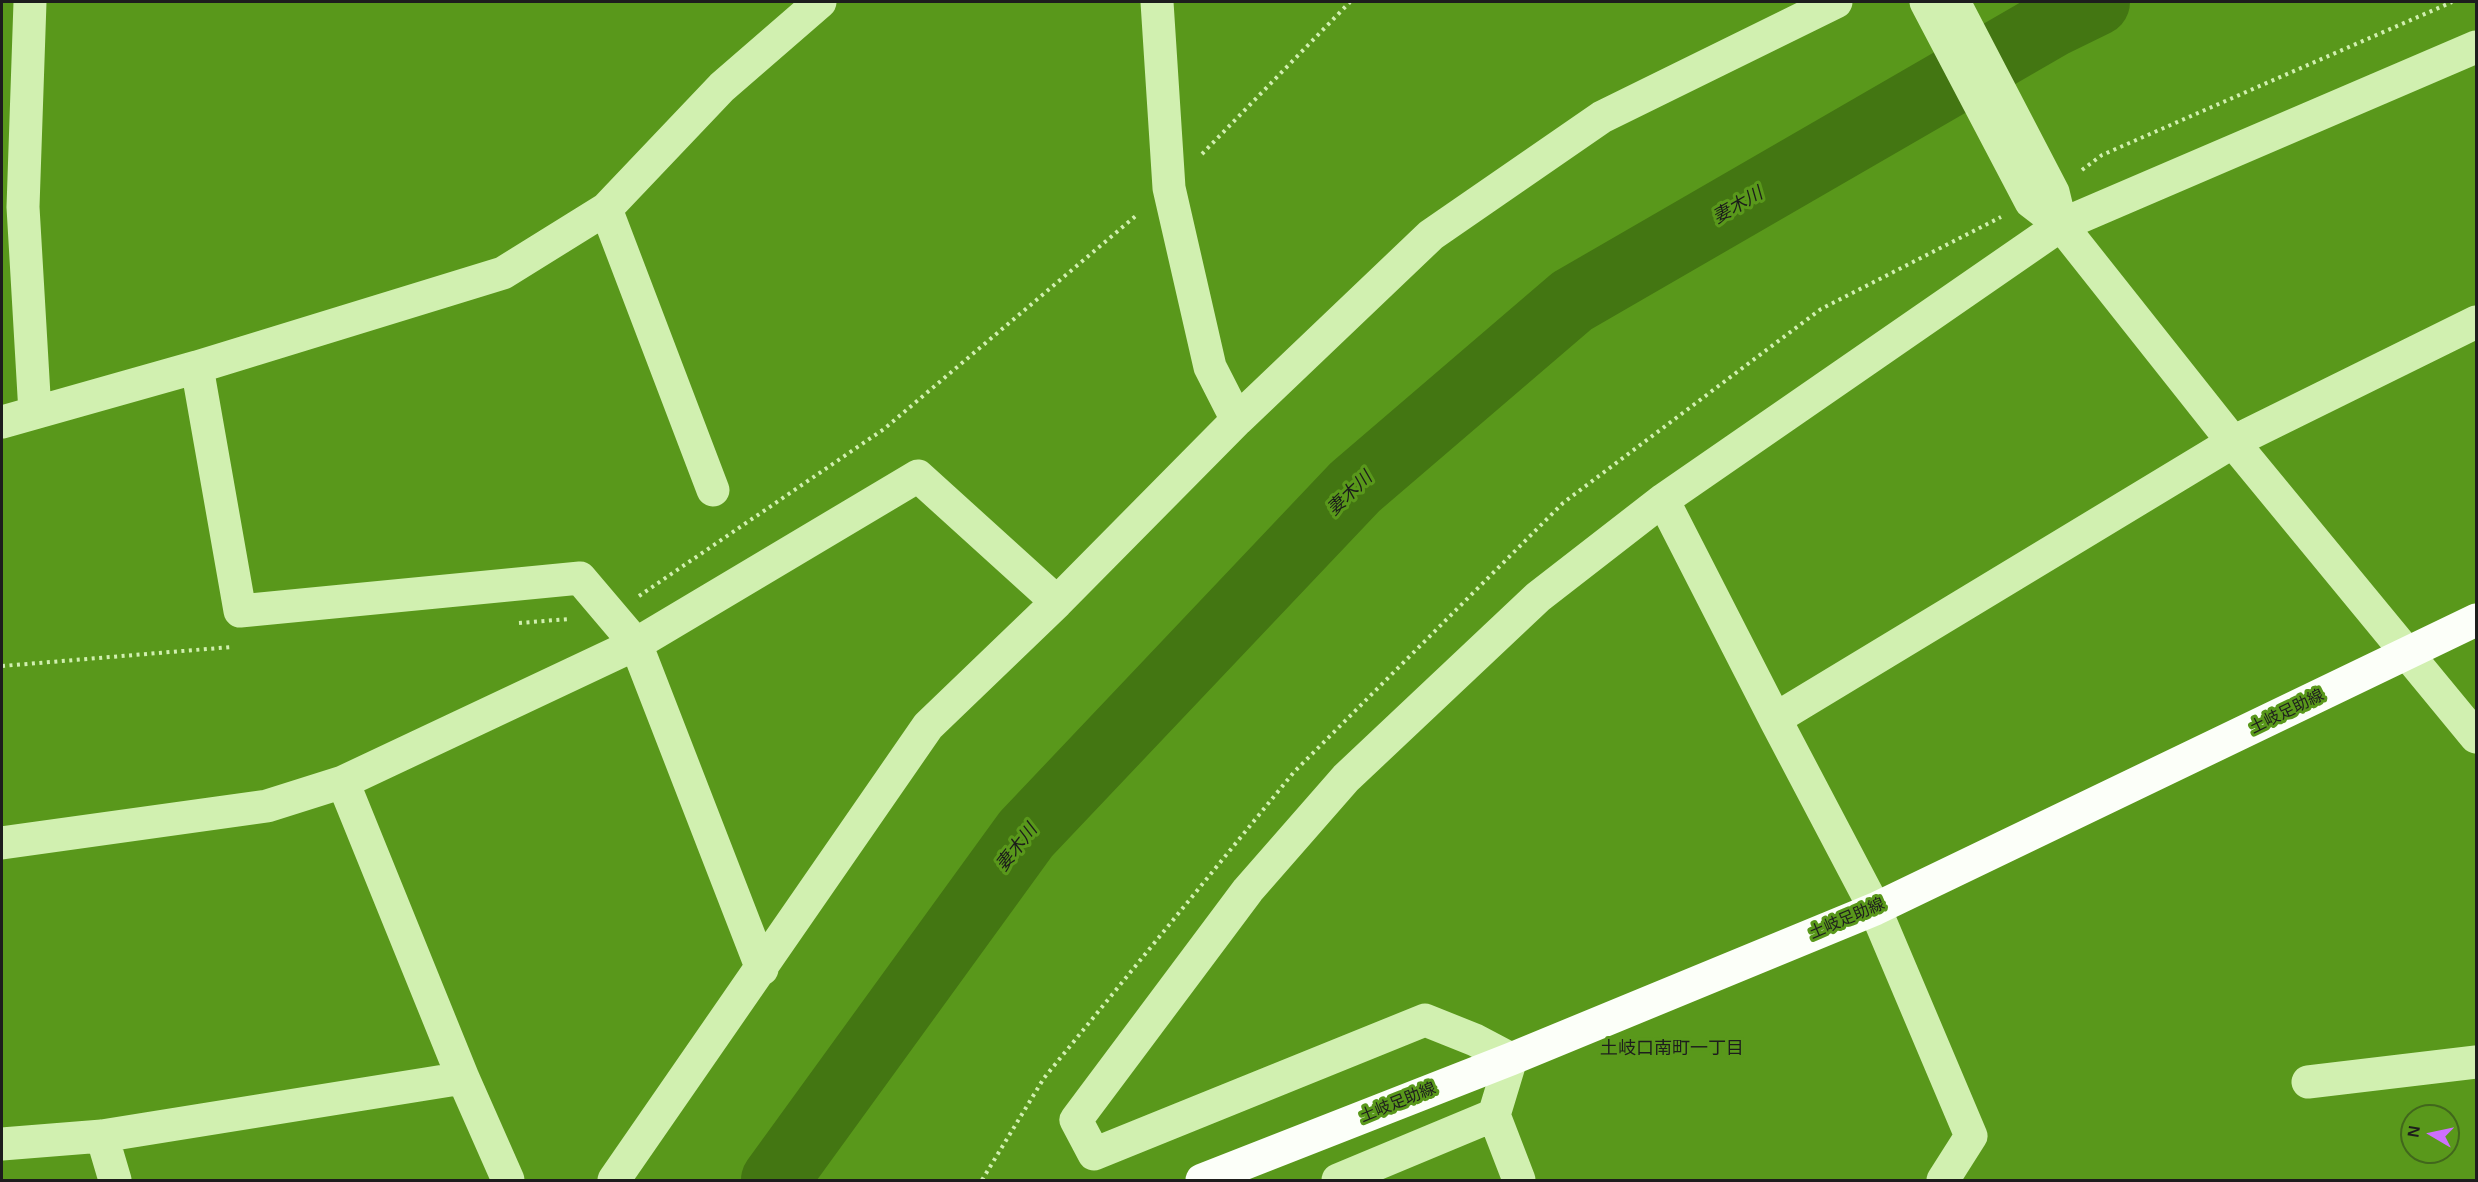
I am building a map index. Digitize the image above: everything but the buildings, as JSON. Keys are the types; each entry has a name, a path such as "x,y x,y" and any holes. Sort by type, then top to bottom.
{"main road":[{"name":"土岐足助線","path":"1202,1180 1511,1059 1875,909 2476,620"}],"street":[{"path":"30,2 23,207 35,413"},
{"path":"2,422 197,367 504,273 606,209 723,87 820,2"},
{"path":"1157,2 1169,188 1210,367 1237,420"},
{"path":"615,1180 928,726 1057,602 1237,420 1431,235 1602,117 1836,2"},
{"path":"1926,2 2061,225 2233,442 2476,737"},
{"path":"1954,2 2042,197"},
{"path":"1519,1180 1494,1115 1511,1059 1475,1040 1425,1020 1094,1154 1076,1120 1248,890 1346,778 1538,597 1664,500 2061,225 2476,47"},
{"path":"606,209 713,490"},
{"path":"1775,718 2233,442 2476,322"},
{"path":"197,367 240,611 580,578 636,644 762,969"},
{"path":"2,843 267,806 343,782 636,644 918,476 1057,602"},
{"path":"1664,500 1875,909 1971,1136 1943,1180"},
{"path":"343,782 463,1078 508,1180"},
{"path":"2308,1082 2476,1062"},
{"path":"2,1144 102,1136 463,1078"},
{"path":"1338,1180 1494,1115"},
{"path":"102,1136 115,1180"}],"waterway":[{"name":"妻木川","path":"775,1180 1026,834 1355,487 1572,301 2051,24 2096,2"}],"district":[{"name":"土岐口南町一丁目","path":"1672,1049"}]}
